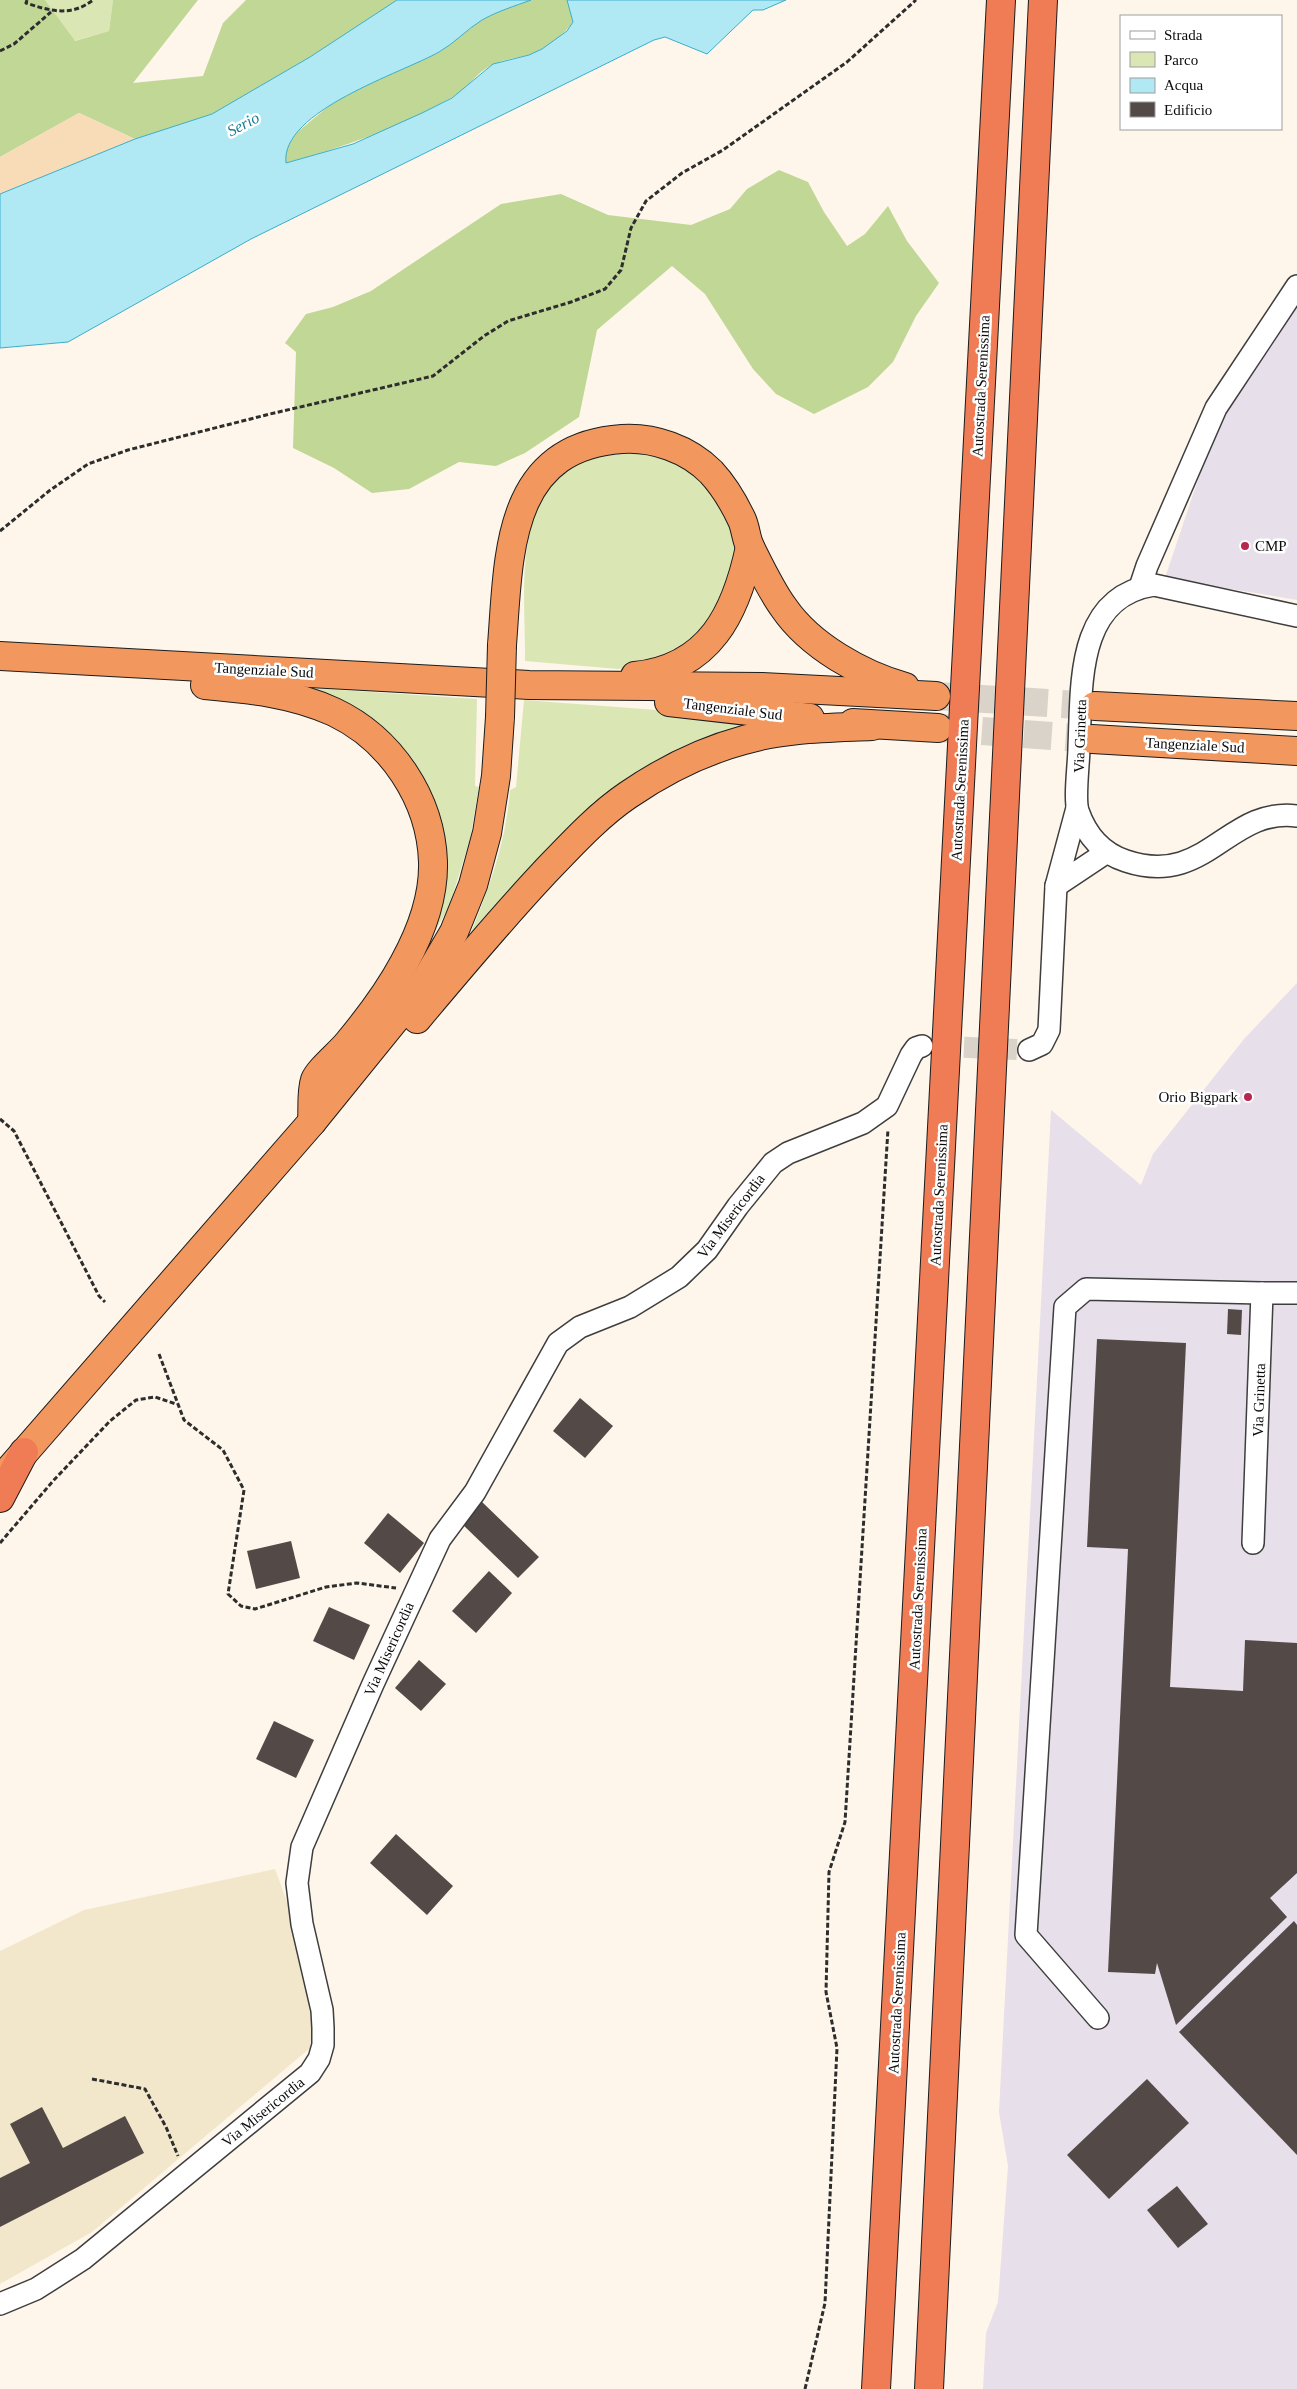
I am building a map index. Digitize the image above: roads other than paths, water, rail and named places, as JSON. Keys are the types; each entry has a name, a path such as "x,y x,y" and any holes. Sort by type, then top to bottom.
{"highway":[{"name":"Autostrada Serenissima","path":"876,2389 1001,0"},
{"path":"929,2389 1043,0"},
{"path":"0,1480 312,1122 423,985 454,932 473,885 487,833 496,776 508,566 514,527 526,496 543,474 566,456 586,446 608,440 635,438 666,444 693,457 711,472 726,491 742,521 750,547 739,592 726,619 714,637 692,656 669,668 638,675 528,685"},
{"name":"Tangenziale Sud","path":"0,656 528,685 762,687 936,696 894,684 844,661 817,642 784,608 750,547"},
{"path":"49,658 112,676 260,690 301,700 334,712 364,731 388,752 405,773 426,819 432,843 431,890 424,918 404,964 385,994 348,1042 316,1079 312,1122"},
{"name":"Tangenziale Sud","path":"528,685 872,726 938,728"},
{"path":"1095,706 1297,716"},
{"path":"312,1122 346,1105 516,903 572,843 626,796 669,770 703,754 744,740 787,730 872,726"},
{"name":"Tangenziale Sud","path":"1092,739 1297,751"},
{"path":"0,1498 24,1452"}],"street":[{"path":"1297,286 1216,408 1147,566 1140,587 1154,585 1297,616"},
{"name":"Via Grinetta","path":"1140,587 1122,596 1106,611 1091,637 1082,666 1077,808 1092,839 1107,852 1125,861 1150,867 1172,867 1192,860 1239,829 1262,818 1297,816"},
{"path":"1029,1050 1042,1044 1049,1030 1056,886 1077,808"},
{"path":"1056,886 1107,852"},
{"name":"Via Misericordia","path":"0,2304 36,2289 83,2259 310,2073 319,2059 323,2045 322,2010 302,1924 297,1883 302,1847 440,1539 476,1492 558,1343 580,1328 630,1307 679,1277 707,1250 738,1206 773,1163 788,1153 842,1133 880,1112 893,1097 911,1055 916,1048 922,1046"},
{"path":"1098,2018 1026,1934 1065,1307 1086,1289 1297,1293"},
{"name":"Via Grinetta","path":"1253,1543 1262,1293"}],"water":[{"name":"Serio","path":"397,0 531,0 488,17 439,52 346,96 322,111 302,127 289,144 286,163 353,144 452,98 493,64 529,55 542,49 567,31 573,22 567,0 786,0 763,10 753,10 707,54 665,37 654,40 251,239 68,342 0,348 0,194 135,139 212,114 310,57"}],"tunnel":[{"path":"936,696 1095,706"},
{"path":"940,728 1092,739"},
{"path":"932,1046 1029,1050"}],"place":[{"name":"CMP","path":"1245,546"},
{"name":"Orio Bigpark","path":"1248,1097"}]}
